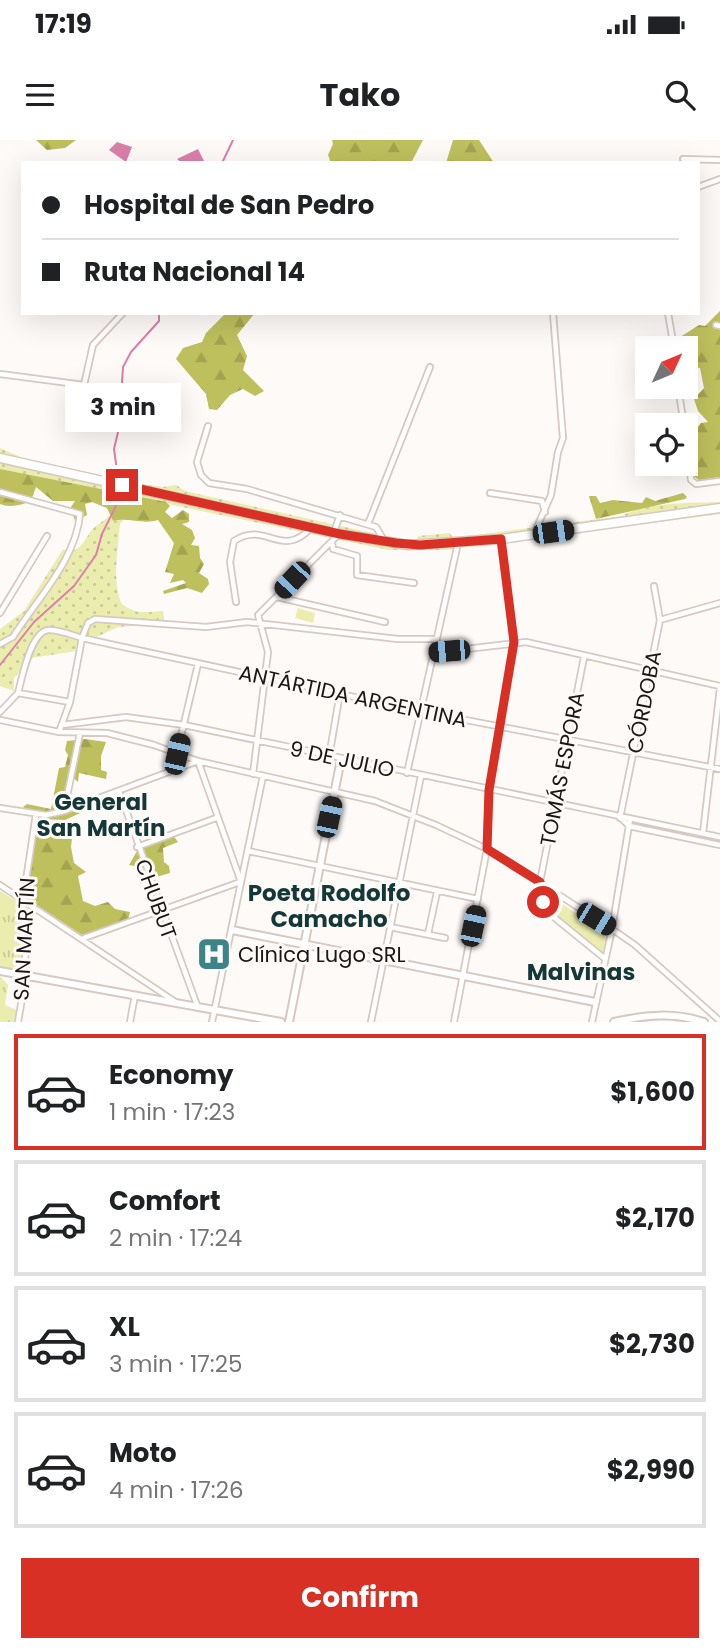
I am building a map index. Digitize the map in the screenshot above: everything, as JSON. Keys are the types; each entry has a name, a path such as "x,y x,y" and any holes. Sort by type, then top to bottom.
{"highway":[{"path":"2,459 337,533 408,545 501,539 720,508"}],"main road":[{"path":"289,1022 302,944 341,759"},
{"path":"232,930 461,978 595,1002"},
{"path":"1,971 281,1022"},
{"path":"614,1022 655,1014 704,1022"}],"street":[{"path":"683,159 720,160"},
{"path":"700,186 720,179"},
{"path":"0,374 84,385 93,345 120,315"},
{"path":"534,535 545,513 563,438 553,315"},
{"path":"668,315 672,336"},
{"path":"368,524 430,367"},
{"path":"208,426 197,462 201,475 209,483 247,489 368,524 376,527 384,541"},
{"path":"690,476 696,484 720,481"},
{"path":"0,492 80,514 78,535 65,560 13,637 0,644"},
{"path":"490,493 542,501 545,513"},
{"path":"253,774 268,652 259,624 259,612 331,542 337,533 340,515"},
{"path":"236,602 230,562 234,541 240,537 265,534 287,543 300,540 312,527"},
{"path":"0,613 47,536"},
{"path":"454,1022 487,849 489,790 514,642 501,539"},
{"path":"331,542 333,549 357,556 357,575 414,583"},
{"path":"407,773 458,543"},
{"name":"CÓRDOBA","path":"620,818 660,620 654,586"},
{"path":"276,596 385,622"},
{"path":"660,620 720,603"},
{"path":"60,732 70,702 82,638 88,623 94,619 206,626 259,624 398,639 435,639"},
{"name":"ANTÁRTIDA ARGENTINA","path":"18,693 32,646 40,634 50,630 419,711 720,769"},
{"path":"432,653 514,642 540,644 584,657 720,687 703,834"},
{"name":"TOMÁS ESPORA","path":"540,882 584,657"},
{"path":"177,754 198,664"},
{"path":"0,712 18,693 70,702"},
{"path":"329,757 340,693"},
{"name":"9 DE JULIO","path":"62,725 126,717 184,725 555,803 720,845"},
{"path":"0,720 60,732 107,733 198,761 375,801 412,816 487,849 612,929 720,1021"},
{"path":"64,811 80,733"},
{"path":"0,808 36,814 64,811 198,761"},
{"path":"198,761 216,818 241,882"},
{"path":"212,1022 263,776"},
{"path":"371,1022 421,776"},
{"name":"CHUBUT","path":"119,791 159,909 197,1005"},
{"name":"SAN MARTÍN","path":"18,1022 26,975 23,900 36,814"},
{"path":"137,847 216,818"},
{"path":"592,1022 612,929 629,823 720,837"},
{"path":"248,850 478,900"},
{"path":"230,856 246,859"},
{"path":"83,939 159,909 241,882"},
{"path":"540,882 545,910 604,958"},
{"path":"0,885 175,1002"},
{"path":"428,934 437,892"},
{"path":"390,927 445,938"},
{"path":"130,1022 135,995"}],"green space":[{"path":"36,140 76,140 65,148 47,150"},
{"path":"332,140 423,140 412,161 330,161 328,155"},
{"path":"453,140 479,140 493,161 447,161"},
{"path":"720,311 720,477 699,480 693,476 698,476 698,427 708,422 698,411 694,399 698,399 698,395 704,388 698,367 698,336 682,336 699,325 705,326"},
{"path":"224,315 253,315 237,335 247,356 243,370 264,391 255,396 243,389 230,395 217,410 209,409 206,394 176,359 183,348 202,342 206,333"},
{"path":"0,448 23,458 135,483 163,487 176,485 185,491 399,539 417,539 418,536 450,533 453,538 622,516 643,508 670,504 720,502 720,514 445,550 388,550 0,469"},
{"path":"0,469 166,502 170,506 165,512 172,518 183,510 189,514 189,522 182,524 192,530 195,538 191,545 199,546 200,558 204,564 199,573 208,579 209,584 202,593 187,588 164,594 163,591 186,583 183,580 170,583 174,574 165,572 174,543 158,520 113,521 107,508 92,502 85,504 87,515 75,521 71,507 75,501 53,501 36,487 31,501 16,506 0,504"},
{"path":"683,493 687,497 685,499 596,519 589,496 596,496 600,503 613,500 642,503 646,497 655,501"},
{"path":"109,516 113,521 125,518 120,524 116,564 121,603 136,611 163,611 165,624 118,627 92,639 82,638 76,646 77,651 31,658 14,678 14,691 0,686 0,629 24,611 63,549 77,549 93,529"},
{"path":"298,608 315,613 313,623 295,618"},
{"path":"85,739 106,742 101,756 101,770 107,772 106,779 79,773 78,782 68,773 63,809 85,806 87,810 65,820 42,819 39,828 53,826 62,831 73,830 71,847 74,863 86,872 78,876 83,901 95,906 108,902 115,909 130,912 128,921 82,935 26,898 39,818 23,807 27,804 51,809 59,768 65,767 68,755 65,750 67,741"},
{"path":"173,835 178,842 163,848 164,862 169,866 170,873 153,878 145,868 129,865 137,851"},
{"path":"0,891 21,904 25,970 21,973 0,968"},
{"path":"545,892 608,935 603,952 559,919 547,901"},
{"path":"0,976 8,985 5,1005 17,1010 14,1022 0,1022"}],"shaded area":[{"path":"117,142 132,147 126,161 109,150"},
{"path":"198,149 204,161 180,161 177,159"}],"waterway":[{"path":"223,161 233,140"},
{"path":"117,471 114,449 119,428 123,367 131,352 159,321 159,315"},
{"path":"0,665 34,622 74,586 96,555 102,534 116,506 114,500"}],"place":[{"name":"Clínica Lugo SRL","path":"214,954"}],"district":[{"name":"General San Martín","path":"101,815"},
{"name":"Poeta Rodolfo Camacho","path":"329,906"},
{"name":"Malvinas","path":"581,972"}],"route":[{"path":"122,485 340,534 408,545 501,539 514,642 489,790 487,849 540,882 543,902"}]}
